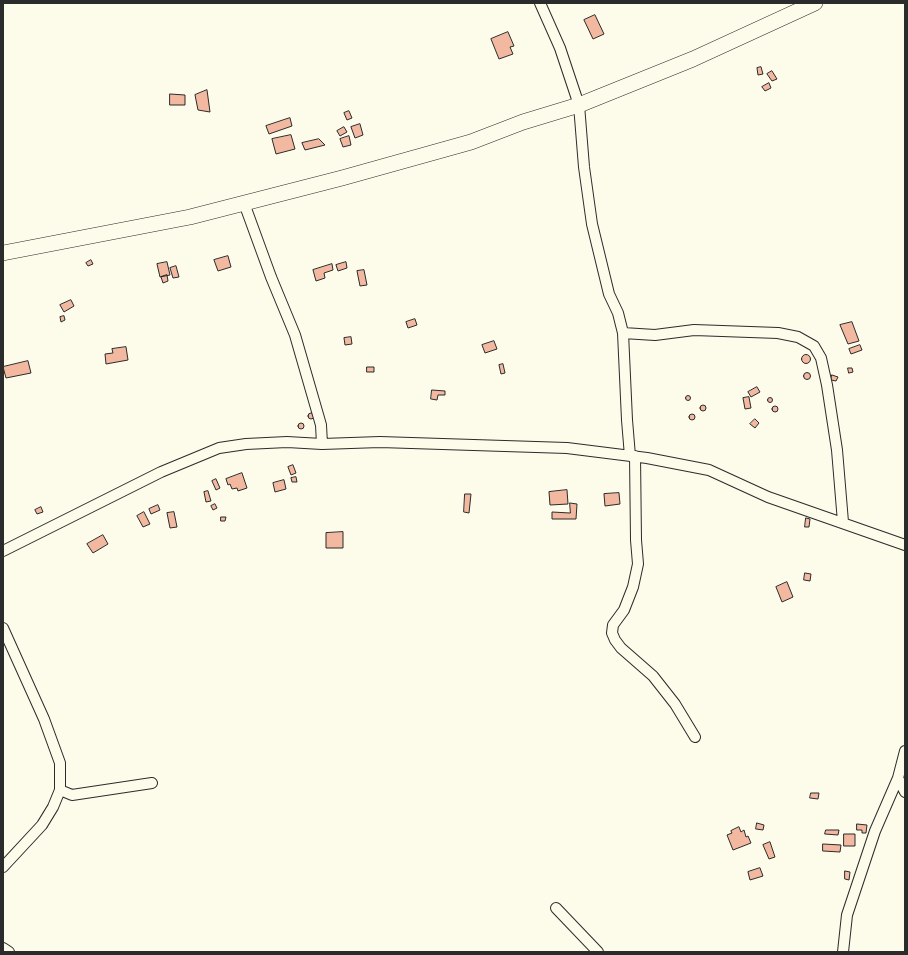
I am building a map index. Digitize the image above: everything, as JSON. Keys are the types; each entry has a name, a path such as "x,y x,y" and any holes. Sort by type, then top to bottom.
{"highway":[{"path":"3,253 190,216 342,178 472,142 523,122 579,105 693,59 815,3"}],"street":[{"path":"540,3 560,48 579,105 584,167 592,224 609,294 618,313 623,334 627,420 632,456 638,564 633,587 624,610 613,625 612,633 621,648 653,676 675,704 695,738"},
{"path":"244,203 271,277 295,335 320,424 322,444"},
{"path":"623,334 655,335 694,330 778,333 798,337 814,346 821,358 827,385 838,457 843,522"},
{"path":"3,550 161,472 219,448 246,444 287,442 322,444 380,442 567,448 632,456 709,470 768,497 843,522 905,545"},
{"path":"3,628 44,719 60,763 60,790 53,807 42,825 3,867"},
{"path":"843,952 847,915 875,831 898,778 905,751"},
{"path":"898,778 905,792"},
{"path":"60,790 72,795 152,783"},
{"path":"556,908 598,952"},
{"path":"3,948 9,952"}],"building":[{"path":"595,15 604,34 593,39 584,20"},
{"path":"508,32 514,46 510,47 513,54 499,59 491,39"},
{"path":"761,67 763,74 758,75 757,68"},
{"path":"772,71 777,79 772,81 767,74"},
{"path":"769,83 771,88 765,91 762,87"},
{"path":"207,90 210,112 198,110 195,95"},
{"path":"170,94 185,95 185,105 170,105"},
{"path":"349,111 352,118 347,120 344,113"},
{"path":"290,118 292,126 269,134 266,126"},
{"path":"360,124 363,135 355,138 351,127"},
{"path":"344,127 347,132 340,136 337,131"},
{"path":"291,135 295,149 276,154 272,139"},
{"path":"349,136 351,145 343,147 340,139"},
{"path":"319,139 325,145 305,150 302,143"},
{"path":"228,256 231,267 218,271 214,260"},
{"path":"91,260 93,264 88,266 86,263"},
{"path":"167,262 170,275 160,277 157,264"},
{"path":"346,262 347,268 338,271 336,265"},
{"path":"332,264 333,270 324,273 325,278 316,281 313,270"},
{"path":"176,266 179,277 173,278 170,268"},
{"path":"364,270 367,285 360,286 357,271"},
{"path":"167,275 168,281 163,283 161,277"},
{"path":"71,300 74,306 64,312 60,305"},
{"path":"64,316 65,320 61,322 60,317"},
{"path":"415,319 417,325 408,328 406,322"},
{"path":"852,322 859,341 848,344 840,325"},
{"path":"351,337 352,344 345,345 344,338"},
{"path":"494,341 497,349 485,353 482,345"},
{"path":"860,345 862,350 851,354 849,349"},
{"path":"126,347 128,360 106,364 105,354 113,353 112,349"},
{"path":"806,354 811,359 806,364 801,359"},
{"path":"28,361 31,373 6,378 3,367"},
{"path":"503,364 505,373 501,374 499,365"},
{"path":"367,367 374,367 374,372 367,372"},
{"path":"848,368 852,368 853,372 849,373"},
{"path":"807,372 810,373 810,379 807,380 804,379 803,376 804,373"},
{"path":"832,375 838,377 836,381 831,380"},
{"path":"757,387 760,392 751,397 748,392"},
{"path":"432,390 445,391 445,395 438,395 437,400 431,399"},
{"path":"686,396 690,396 690,400 686,400"},
{"path":"749,397 751,408 745,409 743,398"},
{"path":"770,397 773,400 770,403 767,400"},
{"path":"703,405 706,408 703,411 700,408"},
{"path":"775,406 778,409 775,412 772,409"},
{"path":"311,413 314,416 311,419 308,416"},
{"path":"692,414 695,417 692,420 689,417"},
{"path":"755,419 759,423 755,428 750,424"},
{"path":"301,423 304,426 301,429 298,426"},
{"path":"293,465 296,473 291,475 288,467"},
{"path":"242,473 247,488 238,491 237,488 232,489 230,484 228,485 226,479"},
{"path":"296,477 297,482 292,482 291,478"},
{"path":"216,479 220,488 216,490 212,481"},
{"path":"284,480 286,489 275,492 273,483"},
{"path":"567,490 568,504 550,505 549,492"},
{"path":"208,491 211,501 206,502 204,492"},
{"path":"619,493 620,504 605,506 604,494"},
{"path":"465,494 471,494 469,513 464,512"},
{"path":"570,503 577,504 576,519 552,519 552,512 570,513"},
{"path":"215,504 217,508 213,510 211,506"},
{"path":"158,505 160,510 151,514 149,509"},
{"path":"41,507 43,512 37,514 35,510"},
{"path":"144,512 150,524 143,527 137,516"},
{"path":"174,512 177,527 170,528 167,513"},
{"path":"221,517 226,517 225,521 221,521"},
{"path":"806,518 810,519 809,527 805,527"},
{"path":"343,532 343,548 326,548 326,533"},
{"path":"103,535 108,544 93,553 87,544"},
{"path":"805,573 811,574 810,581 804,580"},
{"path":"787,582 793,597 782,602 776,587"},
{"path":"811,793 819,793 818,799 810,798"},
{"path":"757,823 764,825 763,830 756,829"},
{"path":"857,824 867,825 866,833 862,833 862,830 857,830"},
{"path":"739,827 741,832 744,830 746,837 748,836 751,843 733,850 727,835"},
{"path":"826,830 839,830 838,835 825,834"},
{"path":"844,834 855,834 855,846 844,846"},
{"path":"770,842 775,857 769,859 763,845"},
{"path":"823,844 841,845 840,852 823,851"},
{"path":"760,868 763,876 750,880 748,872"},
{"path":"845,871 850,872 849,880 845,879"}]}
